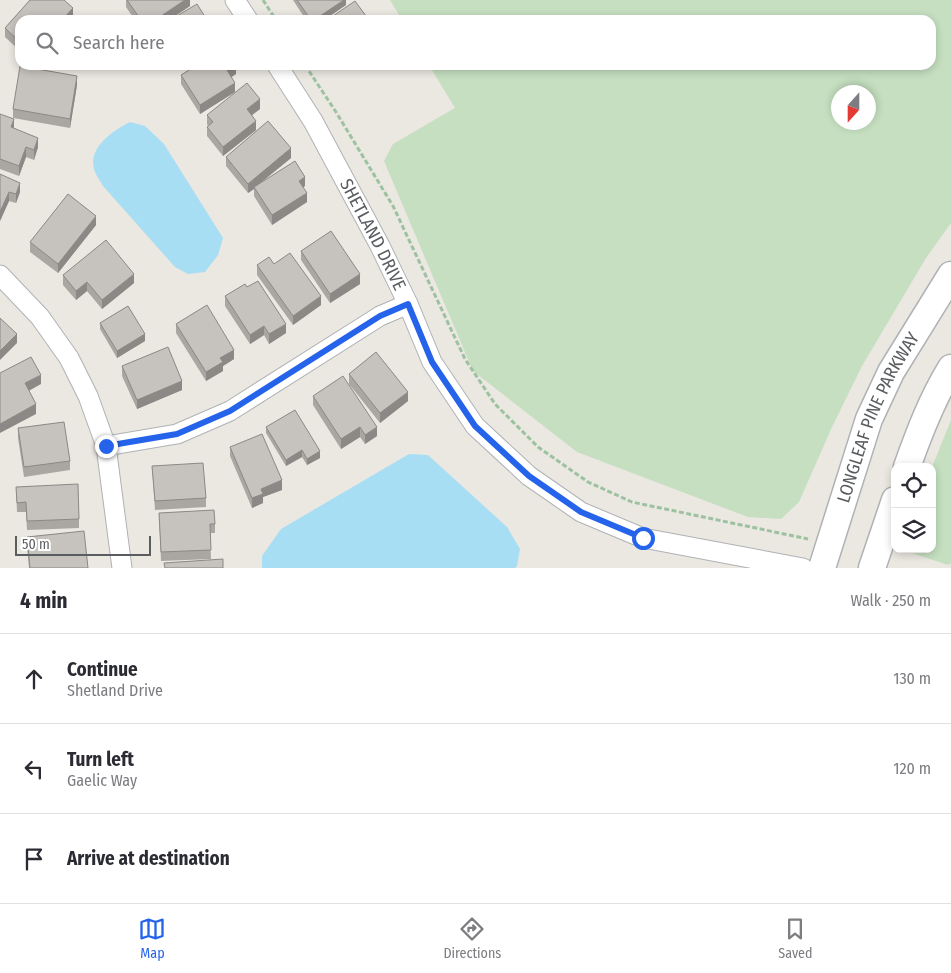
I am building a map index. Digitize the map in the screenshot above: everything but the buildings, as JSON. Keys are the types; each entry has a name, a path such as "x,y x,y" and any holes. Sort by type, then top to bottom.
{"main road":[{"name":"LONGLEAF PINE PARKWAY","path":"822,568 869,419 891,372 951,275"},
{"path":"909,463 921,431 951,368"},
{"path":"872,568 892,508"}],"street":[{"path":"235,0 245,15"},
{"name":"SHETLAND DRIVE","path":"280,70 313,122 380,246 408,304 432,362 475,426 529,476 581,512 643,538 804,568"},
{"path":"0,275 40,317 69,358 88,396 106,446 122,568"},
{"path":"106,446 177,434 230,411 380,316 408,304"}],"path":[{"path":"263,0 273,15"},
{"path":"308,70 393,206 465,359 495,404 538,447 588,482 632,502 829,542"}],"green space":[{"path":"390,0 951,0 951,223 926,258 862,366 832,427 799,502 781,519 748,517 577,452 473,371 384,161 393,144 455,108 432,70 936,70 936,15 399,15"},
{"path":"951,420 951,563 948,565 912,553 936,553 936,463 934,463"}],"water":[{"path":"130,122 145,126 164,144 223,238 218,255 205,272 188,274 175,267 103,186 96,174 93,164 97,148 116,130"},
{"path":"409,454 428,455 507,527 520,549 515,568 262,568 262,556 281,529"}],"route":[{"path":"106,446 177,434 230,411 380,316 408,304 432,362 475,426 529,476 581,512 643,538"}]}
